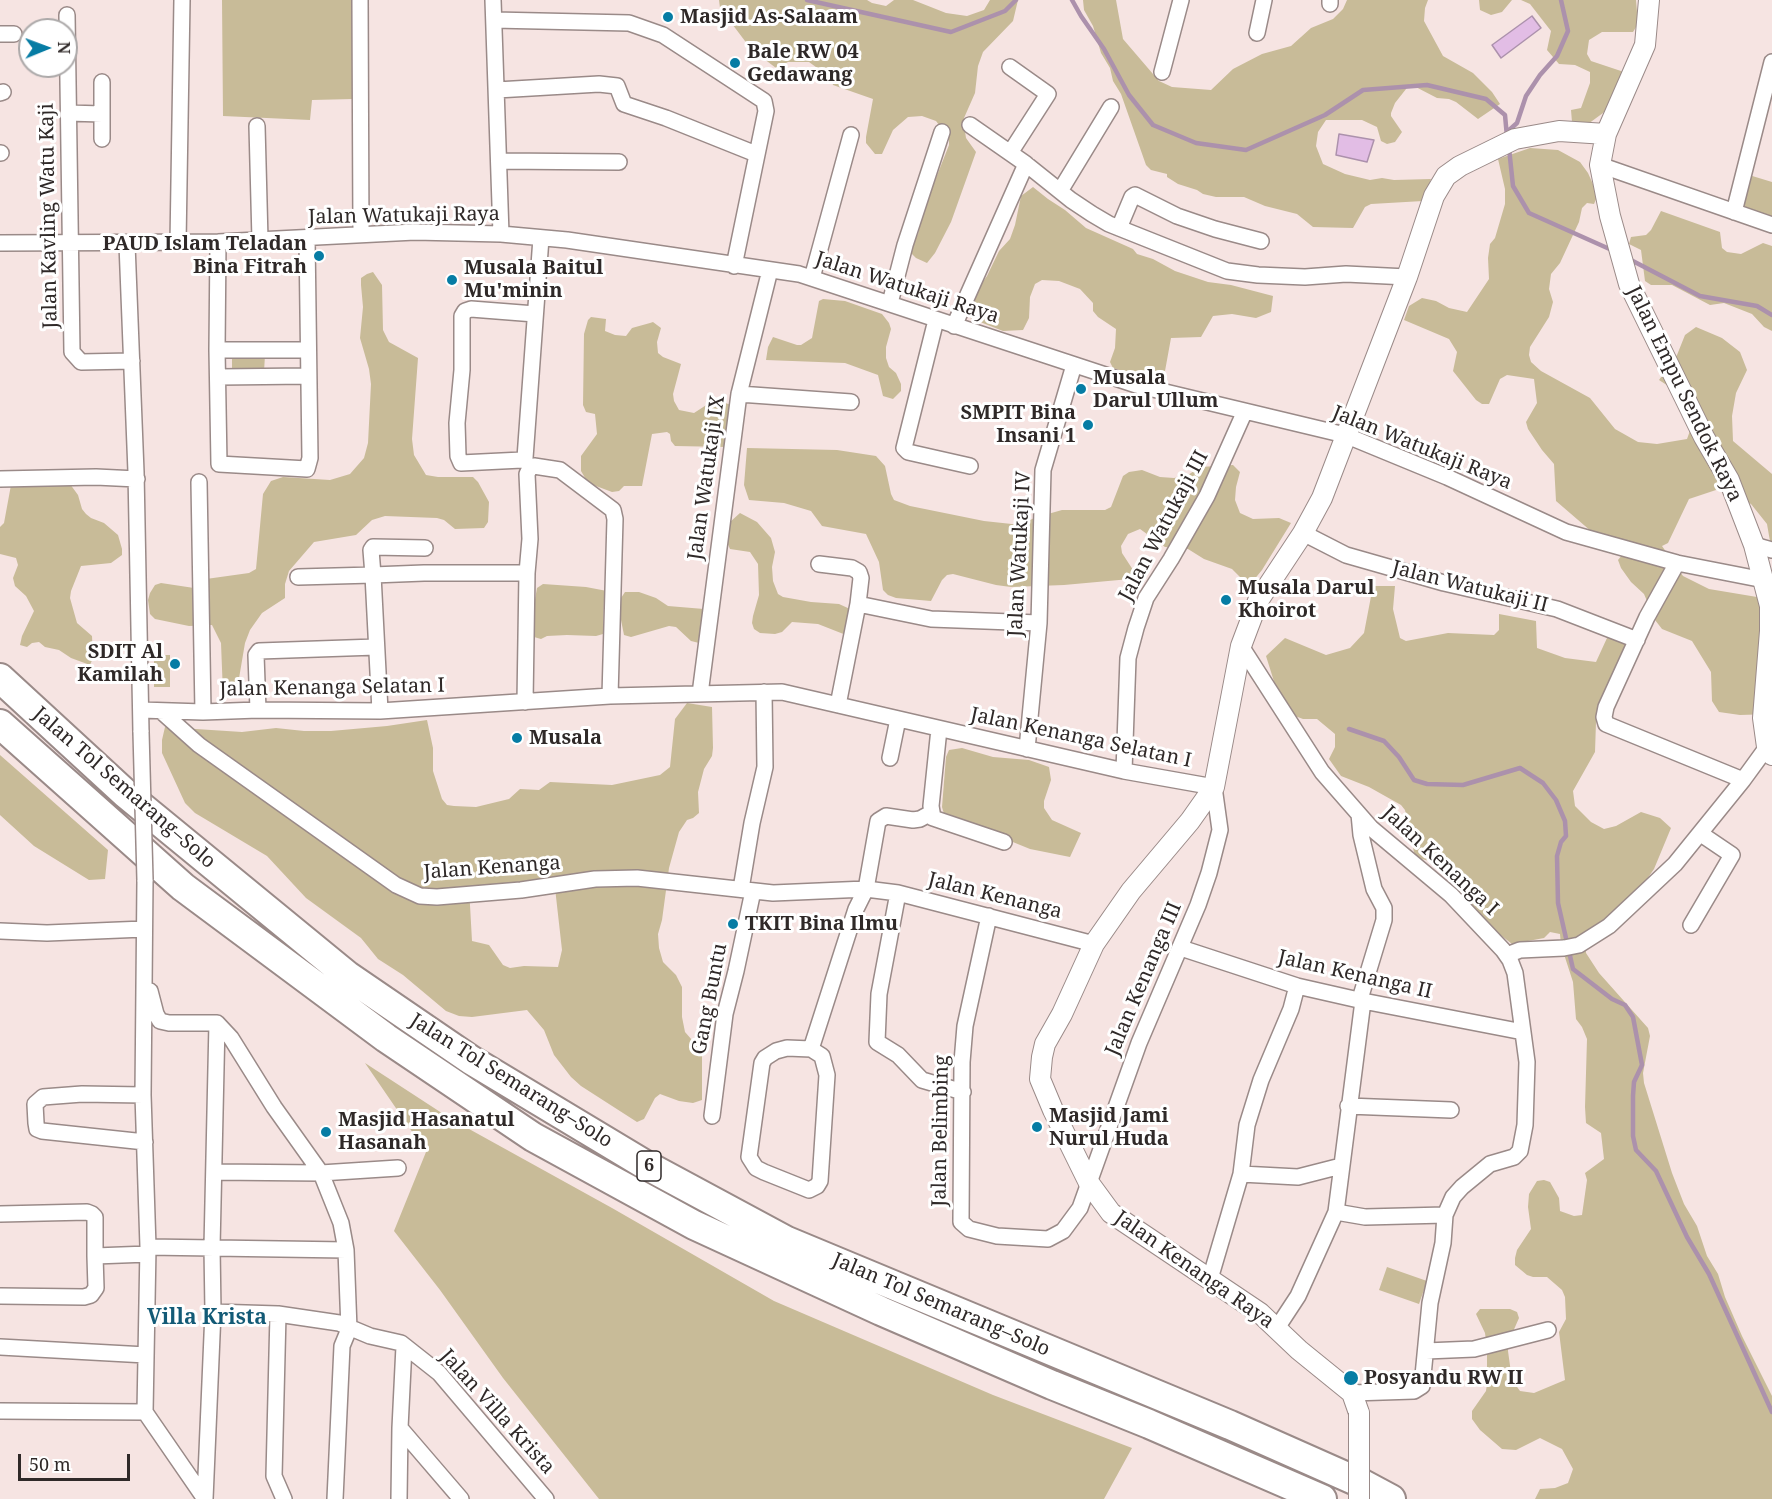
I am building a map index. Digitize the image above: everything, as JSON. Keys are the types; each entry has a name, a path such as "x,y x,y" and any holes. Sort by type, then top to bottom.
{"highway":[{"name":"Jalan Tol Semarang–Solo","path":"0,678 126,794 348,976 471,1060 644,1164 787,1241 1230,1425 1363,1484 1391,1499"},
{"name":"Jalan Tol Semarang–Solo","path":"0,724 183,887 386,1038 533,1137 694,1225 881,1311 1322,1499"}],"street":[{"path":"178,243 182,0"},
{"path":"360,0 361,234"},
{"path":"493,0 501,234"},
{"path":"1162,72 1181,0"},
{"path":"1257,33 1264,0"},
{"name":"Jalan Empu Sendok Raya","path":"1649,0 1645,45 1606,134 1599,165 1629,284 1704,437 1729,480 1763,548 1764,580 1770,606 1763,718 1770,751"},
{"name":"Jalan Kavling Watu Kaji","path":"67,15 74,356 81,362 132,361"},
{"path":"494,20 629,24 663,35 764,101 766,111 734,266"},
{"path":"1734,212 1772,62"},
{"path":"1010,67 1048,94 1010,153"},
{"path":"102,82 102,139"},
{"path":"497,90 598,84 617,86 624,104 756,154"},
{"path":"1060,191 1111,107"},
{"path":"68,113 102,114"},
{"path":"970,125 1092,214 1119,228 1227,271 1305,277 1346,274 1407,277"},
{"path":"257,126 260,240"},
{"path":"1241,646 1258,601 1303,533 1322,498 1407,277 1434,196 1446,176 1470,159 1507,142 1558,131 1606,134"},
{"path":"890,303 905,245 942,132"},
{"path":"812,278 851,135"},
{"path":"499,161 619,162"},
{"path":"954,326 1026,164"},
{"path":"1599,165 1772,225"},
{"path":"1119,228 1132,197 1135,195 1178,216 1261,241"},
{"name":"Jalan Watukaji Raya","path":"0,243 127,244 218,242 361,234 501,234 567,240 799,274 1136,385 1345,435 1447,477 1566,532 1677,563 1764,580"},
{"path":"218,242 219,464 305,470 309,468 310,458 307,238"},
{"path":"535,314 471,309 465,311 462,316 462,370 458,423 458,456 461,463 525,458 541,238"},
{"path":"127,244 137,476 145,880 143,1095 148,1250 145,1412 205,1499"},
{"name":"Jalan Watukaji IX","path":"700,694 739,394 770,270"},
{"path":"936,320 904,448 908,452 970,466"},
{"path":"217,350 308,350"},
{"name":"Jalan Watukaji IV","path":"1027,749 1039,622 1043,470 1074,365"},
{"path":"219,377 308,376"},
{"path":"739,394 851,402"},
{"name":"Jalan Watukaji III","path":"1124,771 1128,658 1146,598 1172,559 1207,496 1245,411"},
{"path":"525,702 527,573 530,539 527,474 534,466 546,466 560,470 613,510 615,519 610,696"},
{"path":"0,479 137,476"},
{"path":"200,482 202,712"},
{"name":"Jalan Watukaji II","path":"1303,533 1346,555 1444,583 1557,609 1637,639"},
{"path":"380,711 371,550 373,547 425,548"},
{"path":"1677,563 1647,617 1606,707 1604,717 1606,724 1743,780"},
{"path":"819,564 852,568 859,572 861,578 838,705"},
{"path":"298,577 527,573"},
{"path":"858,604 931,619 1039,622"},
{"name":"Jalan Kenanga Raya","path":"1241,646 1214,787 1190,821 1131,891 1094,944 1046,1044 1040,1079 1089,1184 1111,1212 1260,1313 1299,1350 1352,1393"},
{"name":"Jalan Kenanga I","path":"1241,646 1322,772 1371,828 1451,896 1507,955 1515,973 1527,1062 1526,1125 1520,1150 1514,1157 1490,1164 1462,1187 1453,1197 1445,1215 1443,1243 1430,1303 1422,1386 1418,1389 1352,1393"},
{"path":"258,710 256,655 259,651 376,647"},
{"path":"747,890 752,823 765,767 764,692"},
{"name":"Jalan Kenanga Selatan I","path":"141,710 380,711 610,696 782,692 1124,771 1214,787"},
{"name":"Jalan Kenanga","path":"161,711 199,745 396,885 420,896 521,890 595,879 637,878 773,893 866,888 898,893 1094,944"},
{"path":"890,758 898,719"},
{"path":"939,729 931,813 933,818 1004,842"},
{"path":"1507,955 1520,950 1571,946 1609,926 1675,864 1743,780 1770,751"},
{"name":"Jalan Kenanga III","path":"1089,1184 1138,1043 1180,948 1209,873 1220,830 1214,787"},
{"path":"812,1049 856,909 866,888 878,821 885,816 920,819 931,813"},
{"name":"Jalan Kenanga I","path":"1277,1328 1298,1296 1336,1212 1361,1000 1384,920 1384,908 1374,889 1361,835 1359,814"},
{"path":"1691,925 1732,855 1701,834"},
{"name":"Gang Buntu","path":"712,1116 725,1014 747,890"},
{"path":"898,893 879,994 877,1042 898,1055 922,1080 963,1092"},
{"name":"Jalan Belimbing","path":"989,916 965,1026 962,1062 961,1222 969,1229 997,1236 1048,1239 1064,1231 1080,1208 1089,1184"},
{"path":"0,931 47,933 144,929"},
{"name":"Jalan Kenanga II","path":"1180,948 1298,986 1523,1032"},
{"path":"144,953 152,1003 160,1021 217,1023 231,1038 274,1107 321,1173 341,1223 346,1250 349,1329 342,1346 334,1499"},
{"path":"1210,1279 1241,1174 1248,1125 1262,1080 1291,1010 1298,986"},
{"path":"205,1499 213,1312 212,1247 217,1023"},
{"path":"787,1048 812,1049 822,1056 827,1075 820,1181 817,1186 809,1190 756,1168 749,1157 762,1063 765,1058 776,1051 787,1048"},
{"path":"143,1095 43,1096 35,1104 37,1129 42,1131 145,1142"},
{"path":"1348,1106 1451,1110"},
{"path":"1241,1174 1298,1177 1341,1166"},
{"path":"214,1172 321,1173 398,1168"},
{"path":"0,1214 87,1212 92,1214 95,1217 96,1288 91,1295 84,1297 0,1296"},
{"path":"1336,1212 1365,1216 1445,1215"},
{"path":"95,1256 148,1250 212,1247 346,1250"},
{"name":"Jalan Villa Krista","path":"213,1312 278,1314 339,1323 370,1336 396,1341 439,1373 546,1499"},
{"path":"278,1314 274,1476 284,1499"},
{"path":"1426,1351 1474,1349 1548,1330"},
{"path":"399,1499 404,1346"},
{"path":"0,1347 146,1356"},
{"path":"1352,1393 1359,1413 1359,1499"},
{"path":"0,1411 145,1412"},
{"path":"400,1428 461,1499"}],"shaded area":[{"path":"222,0 352,0 353,99 312,100 310,120 223,116"},
{"path":"719,0 867,0 886,6 894,0 913,0 946,13 967,16 984,10 990,0 1018,0 1013,21 983,52 978,66 975,93 964,118 966,138 976,152 951,222 935,253 927,263 911,253 925,206 949,145 949,138 936,121 922,116 908,117 893,130 882,154 875,154 866,143 873,99 833,85 831,78 809,62 788,62 776,68 751,49 720,8"},
{"path":"1083,0 1116,0 1123,39 1159,81 1172,87 1211,90 1233,69 1262,54 1291,46 1311,28 1333,19 1343,9 1347,0 1428,0 1424,21 1443,56 1473,73 1492,92 1500,104 1478,119 1456,102 1437,98 1410,84 1395,103 1391,113 1402,132 1395,142 1387,144 1381,141 1377,127 1362,120 1326,120 1318,132 1316,146 1323,164 1345,174 1370,180 1382,178 1431,179 1423,201 1371,204 1365,207 1353,228 1313,227 1297,214 1265,206 1244,197 1216,197 1203,194 1178,184 1167,177 1167,174 1151,170 1146,165 1121,94 1101,53 1093,26 1084,10"},
{"path":"1479,0 1512,0 1502,12 1491,15 1480,10"},
{"path":"1521,0 1636,0 1638,24 1633,32 1602,32 1589,40 1587,54 1591,61 1627,73 1610,105 1588,124 1578,126 1572,122 1571,110 1581,108 1590,83 1590,72 1575,65 1559,64 1547,50 1551,31 1530,4"},
{"path":"1532,16 1541,28 1501,58 1492,45"},
{"path":"1339,134 1374,140 1367,162 1336,155"},
{"path":"1530,148 1558,150 1580,162 1588,173 1597,197 1594,204 1587,203 1582,208 1579,222 1560,263 1551,274 1549,289 1553,302 1549,317 1530,347 1531,362 1541,371 1590,398 1615,429 1638,442 1657,444 1687,439 1699,406 1659,380 1677,355 1685,335 1696,327 1722,338 1740,352 1747,370 1736,393 1732,416 1733,441 1772,474 1772,553 1767,524 1751,504 1719,489 1689,499 1668,543 1662,546 1683,576 1709,589 1757,597 1772,587 1772,714 1740,715 1719,712 1712,701 1711,672 1692,641 1662,629 1655,620 1644,594 1621,568 1618,560 1632,543 1592,532 1556,501 1554,464 1528,429 1526,422 1537,403 1534,379 1507,375 1500,379 1489,404 1482,404 1476,400 1453,371 1457,352 1449,339 1404,320 1409,306 1422,298 1467,312 1489,279 1490,244 1495,238 1505,204 1505,189 1498,159"},
{"path":"1749,175 1772,182 1772,218 1740,208"},
{"path":"1033,187 1086,228 1133,249 1137,254 1153,259 1175,271 1208,282 1231,285 1273,296 1271,312 1256,318 1232,314 1213,316 1201,337 1171,338 1165,371 1158,370 1148,379 1113,368 1110,362 1115,348 1116,329 1098,317 1093,311 1093,303 1080,289 1059,281 1042,280 1035,284 1030,297 1029,318 1023,330 1003,331 970,318 974,294 987,276 999,251 1010,239 1021,196"},
{"path":"1661,211 1720,232 1722,248 1727,252 1741,254 1763,243 1772,246 1772,331 1764,327 1752,314 1724,303 1710,305 1672,285 1651,285 1645,281 1641,250 1629,244 1631,237 1646,235 1651,230"},
{"path":"373,272 382,285 383,330 389,342 418,358 412,439 414,455 426,475 473,477 489,502 488,522 484,528 455,529 444,520 437,518 385,516 372,520 356,535 314,542 289,571 285,584 285,598 262,613 250,630 245,643 236,696 229,697 223,694 221,643 212,625 189,626 155,619 150,614 148,600 150,593 155,585 161,583 194,588 206,579 249,573 256,569 263,494 271,481 283,477 330,480 350,474 364,458 368,443 371,384 360,338 363,307 361,278"},
{"path":"823,299 845,301 882,314 889,323 891,329 886,347 886,358 889,367 896,373 901,384 901,391 893,399 883,396 878,375 845,363 766,360 768,347 773,337 797,345 812,338 819,301"},
{"path":"591,317 606,319 605,331 615,335 626,336 632,328 653,322 661,328 657,342 658,353 681,364 673,394 679,410 694,413 714,400 732,405 726,447 675,446 667,432 652,434 642,486 624,486 619,491 612,492 588,483 581,471 581,456 597,434 595,414 586,412 583,405 584,334"},
{"path":"232,354 265,355 264,372 232,371"},
{"path":"747,448 837,450 876,456 885,466 894,500 910,506 984,521 1021,525 1034,518 1062,510 1105,510 1111,507 1123,476 1129,472 1142,470 1160,477 1174,478 1188,475 1200,467 1233,465 1240,472 1235,500 1240,513 1253,519 1279,518 1291,523 1253,581 1242,579 1232,569 1204,559 1188,549 1165,547 1140,529 1128,534 1121,546 1122,553 1135,573 1130,579 1011,587 953,574 947,575 942,580 931,601 896,598 883,590 879,562 866,534 822,526 811,511 784,503 749,500 744,485"},
{"path":"70,484 78,495 86,514 104,523 118,535 122,549 122,555 111,563 81,566 71,591 70,598 77,623 92,636 93,658 90,665 71,658 59,650 45,647 39,642 27,647 20,645 34,611 26,596 15,586 13,578 18,565 16,558 0,554 0,527 4,523 11,485"},
{"path":"740,513 757,522 771,538 775,552 772,567 773,581 778,594 811,602 839,604 850,609 846,635 818,624 792,622 782,632 775,634 760,633 754,629 753,616 759,595 758,564 750,552 730,549 727,542 730,522"},
{"path":"543,584 607,591 604,599 603,634 547,636 541,639 534,637 531,631 532,616 537,588"},
{"path":"1373,586 1395,586 1393,609 1400,638 1406,641 1448,633 1494,635 1499,630 1499,614 1536,621 1537,648 1565,658 1596,662 1607,638 1620,640 1628,647 1596,722 1595,752 1573,791 1575,806 1591,822 1604,829 1616,826 1641,812 1660,818 1671,828 1654,869 1633,899 1585,934 1586,953 1599,973 1648,1028 1650,1036 1643,1073 1644,1083 1672,1173 1684,1204 1697,1226 1707,1256 1718,1274 1742,1336 1772,1396 1772,1499 1535,1499 1540,1489 1555,1488 1568,1483 1573,1469 1562,1449 1540,1438 1516,1450 1502,1449 1480,1430 1472,1419 1472,1411 1486,1391 1487,1384 1485,1333 1476,1314 1480,1309 1510,1309 1517,1312 1519,1318 1508,1343 1508,1351 1512,1380 1520,1391 1534,1393 1565,1380 1559,1332 1566,1319 1565,1297 1562,1290 1547,1277 1527,1275 1515,1265 1515,1258 1517,1250 1531,1229 1529,1194 1537,1181 1550,1182 1559,1198 1560,1211 1574,1216 1582,1215 1587,1180 1585,1173 1604,1159 1601,1133 1586,1123 1587,1039 1576,1019 1573,982 1561,945 1560,934 1550,932 1544,938 1512,944 1493,929 1451,879 1429,861 1415,857 1405,810 1401,805 1369,787 1341,776 1329,759 1335,747 1335,734 1317,719 1303,719 1295,716 1277,691 1266,656 1285,638 1326,655 1350,648 1364,633"},
{"path":"625,592 639,592 656,598 668,606 704,609 699,643 691,641 676,627 669,626 631,637 624,635 621,598"},
{"path":"154,655 170,655 170,687 154,687"},
{"path":"687,703 712,707 713,748 698,792 699,813 687,820 679,832 669,868 658,934 663,962 676,975 682,987 682,1017 685,1032 702,1055 702,1100 693,1103 679,1101 660,1094 655,1098 644,1119 637,1122 581,1086 571,1077 554,1055 544,1030 527,1010 472,1017 459,1016 446,1011 403,975 378,959 361,938 306,898 267,856 195,813 185,803 162,753 165,727 242,732 276,728 331,731 427,720 433,748 433,771 442,799 447,805 476,807 509,799 520,789 539,790 550,782 612,785 660,775 670,767 675,719","holes":["554,879 562,950 558,967 510,968 503,965 489,945 472,941 469,887"]},
{"path":"962,748 993,757 1029,760 1049,767 1051,780 1044,808 1052,820 1081,833 1070,857 1030,849 944,814 942,807 946,757 949,750"},
{"path":"0,755 108,850 105,879 89,880 34,846 0,815"},
{"path":"365,1063 451,1119 774,1301 993,1395 1132,1448 1104,1499 599,1499 503,1378 440,1290 394,1231 426,1152"},
{"path":"1387,1267 1427,1281 1419,1304 1379,1290"}],"waterway":[{"path":"807,0 951,32 1005,11 1016,0"},
{"path":"1072,0 1104,49 1129,95 1153,125 1196,143 1246,150 1325,115 1363,90 1427,85 1486,99 1505,115 1507,137"},
{"path":"1507,132 1517,123 1526,96 1557,56 1568,31 1561,0"},
{"path":"1509,148 1513,186 1529,213 1614,251"},
{"path":"1629,259 1700,296 1757,306 1772,315"},
{"path":"1349,729 1384,741 1399,757 1414,780 1427,784 1463,785 1520,768 1543,783 1556,800 1565,821 1566,836 1561,842 1557,856 1558,903 1573,969 1612,999 1625,1005 1633,1017 1642,1065 1634,1082 1633,1096 1633,1136 1636,1150 1656,1171 1687,1237 1709,1274 1772,1412"}],"place":[{"name":"Masjid As-Salaam","path":"668,17"},
{"name":"Bale RW 04 Gedawang","path":"735,63"},
{"name":"PAUD Islam Teladan Bina Fitrah","path":"319,256"},
{"name":"Musala Baitul Mu'minin","path":"452,280"},
{"name":"Musala Darul Ullum","path":"1081,389"},
{"name":"SMPIT Bina Insani 1","path":"1088,425"},
{"name":"Musala Darul Khoirot","path":"1226,600"},
{"name":"SDIT Al Kamilah","path":"175,664"},
{"name":"Musala","path":"517,738"},
{"name":"TKIT Bina Ilmu","path":"733,924"},
{"name":"Masjid Jami Nurul Huda","path":"1037,1127"},
{"name":"Masjid Hasanatul Hasanah","path":"326,1132"},
{"name":"Posyandu RW II","path":"1351,1378"}],"district":[{"name":"Villa Krista","path":"207,1318"}]}
